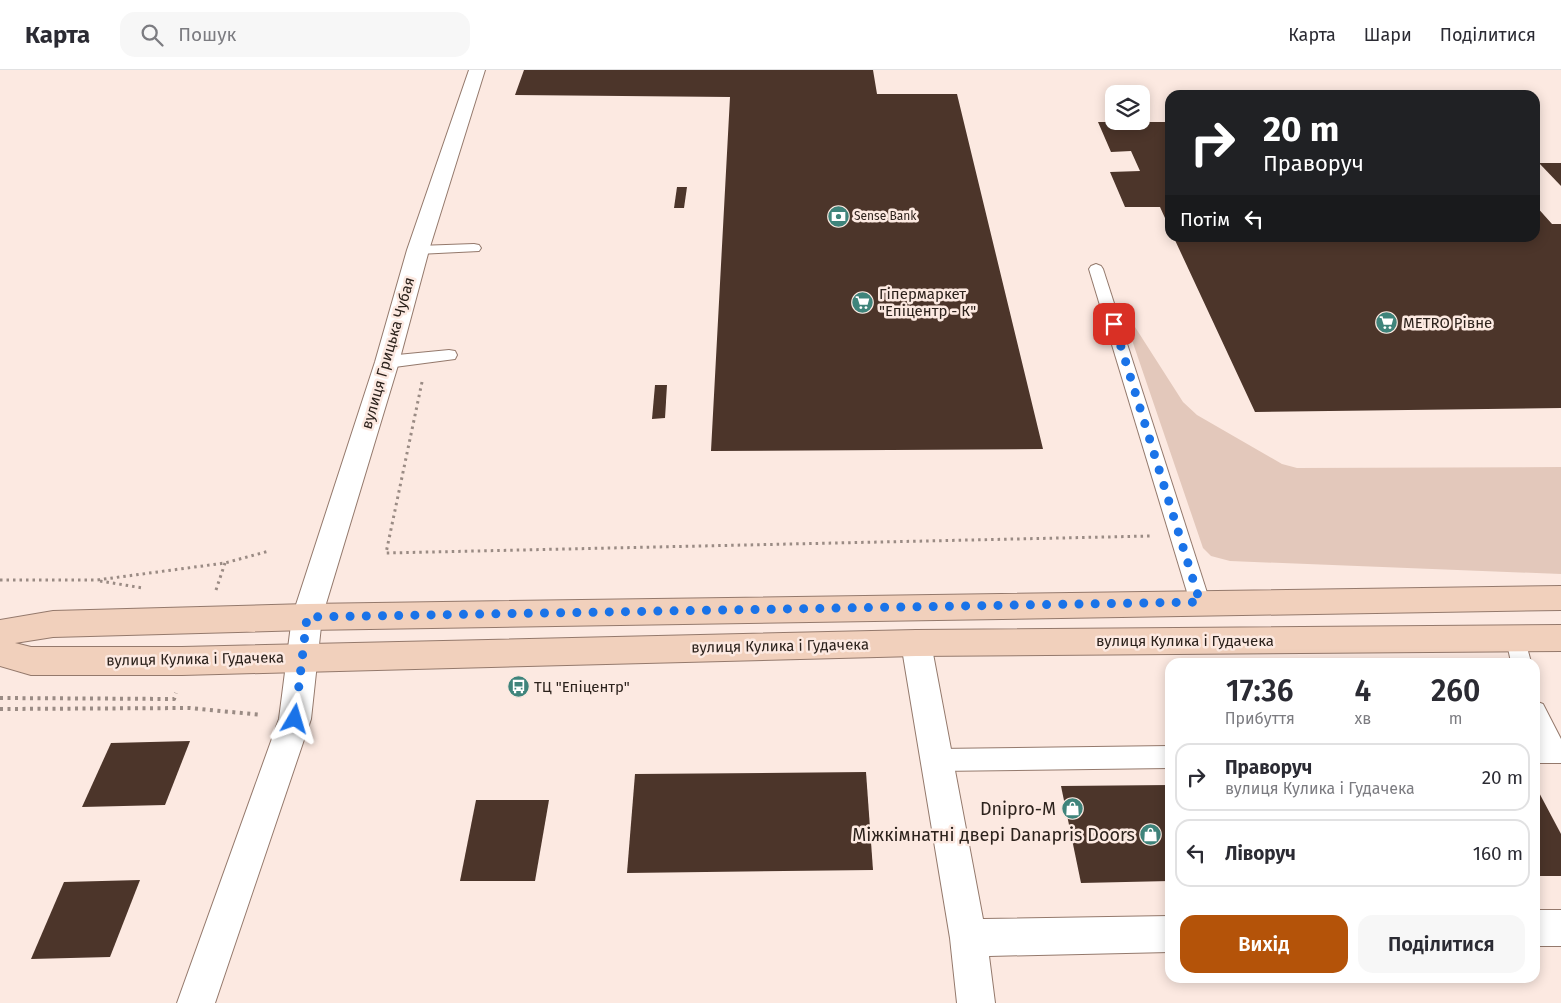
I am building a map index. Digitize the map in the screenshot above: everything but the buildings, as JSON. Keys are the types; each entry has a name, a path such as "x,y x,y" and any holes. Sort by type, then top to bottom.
{"main road":[{"name":"вулиця Кулика і Гудачека","path":"0,634 53,624 305,637 1200,602 1561,598"},
{"name":"вулиця Кулика і Гудачека","path":"0,653 31,661 182,661 305,637 414,656 916,643 1519,651 1561,638"}],"street":[{"name":"вулиця Грицька Чубая","path":"196,1003 295,719 305,637 418,250 477,70"},
{"path":"916,643 968,938 976,1003"},
{"path":"1540,928 1561,928"},
{"path":"968,938 1165,934"}],"lane":[{"path":"418,250 474,248"},
{"path":"1096,268 1200,602"},
{"path":"386,362 449,355"},
{"path":"1540,724 1551,752"},
{"path":"937,760 1165,757"}],"path":[{"path":"423,374 386,553 1156,536 1184,548"},
{"path":"0,580 97,580 225,563 269,551"},
{"path":"0,698 174,699"},
{"path":"0,709 190,708 268,716"}],"shaded area":[{"path":"1119,302 1183,402 1197,415 1282,464 1297,468 1561,467 1561,574 1230,561 1211,556 1203,548"}],"place":[{"name":"Sense Bank","path":"838,216"},
{"name":"Гіпермаркет \"Епіцентр - К\"","path":"863,303"},
{"name":"METRO Рівне","path":"1387,323"},
{"name":"ТЦ \"Епіцентр\"","path":"518,687"},
{"name":"Dnipro-M","path":"1072,809"},
{"name":"Міжкімнатні двері Danapris Doors","path":"1151,835"}],"route":[{"path":"295,719 304,657 307,617 1200,602 1114,324"}]}
